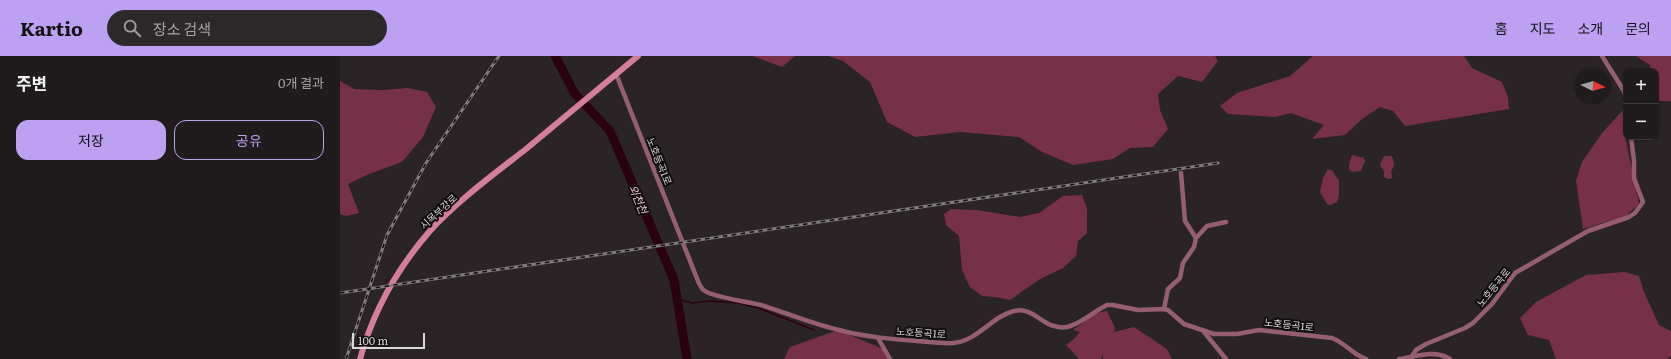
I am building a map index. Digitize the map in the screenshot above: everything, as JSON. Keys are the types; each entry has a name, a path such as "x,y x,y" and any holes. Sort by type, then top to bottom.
{"street":[{"path":"614,76 638,56"},
{"path":"1602,56 1623,89"},
{"name":"시목부강로","path":"360,359 366,338 394,279 412,252 430,231 460,203 614,76"},
{"name":"노호등곡1로","path":"614,76 698,281 705,291 770,308 838,330 878,338 943,343 960,342 982,331 1002,316 1014,311 1023,310 1029,312 1046,324 1059,328 1068,327 1107,305 1138,310 1164,309 1168,310 1184,324 1202,331 1224,335 1259,330 1332,338 1342,342 1356,354 1366,359"},
{"name":"노호등곡로","path":"1412,356 1416,350 1426,344 1473,323 1492,304 1515,273 1588,231 1629,218 1635,213 1643,202 1634,178 1631,140"},
{"path":"1181,173 1185,221 1196,238"},
{"path":"1164,309 1168,289 1180,278 1183,263 1194,247 1196,238 1207,226 1226,222"},
{"path":"1202,331 1214,343 1226,359"},
{"path":"878,338 890,359"},
{"path":"1399,359 1412,356 1440,354 1450,359"}],"shaded area":[{"path":"753,56 795,56 782,67"},
{"path":"828,56 1215,56 1218,61 1202,82 1178,76 1158,94 1160,110 1168,129 1153,147 1130,148 1113,159 1073,165 1042,152 1019,137 960,132 915,137 887,122 870,82 843,61"},
{"path":"1313,56 1464,56 1472,68 1502,82 1508,97 1509,109 1405,126 1393,111 1380,107 1362,119 1345,135 1312,139 1324,125 1291,113 1275,117 1228,114 1220,106 1237,93 1290,76"},
{"path":"1636,56 1671,56 1671,101 1659,101 1659,68 1650,68 1650,65"},
{"path":"340,81 354,89 383,90 408,88 427,92 436,107 423,137 402,162 369,174 348,184 359,213 346,216 340,214"},
{"path":"1623,110 1623,140 1626,140 1639,204 1626,216 1583,229 1576,181 1582,162 1602,133"},
{"path":"1352,155 1364,158 1365,161 1361,171 1352,172 1349,170"},
{"path":"1384,156 1391,156 1393,160 1394,165 1391,171 1392,178 1388,179 1384,177 1384,171 1380,165"},
{"path":"1328,169 1333,171 1339,180 1339,196 1337,202 1330,205 1327,204 1320,192 1323,178"},
{"path":"1082,195 1087,209 1087,233 1078,241 1076,256 1063,268 1040,279 1010,300 982,296 970,287 962,270 959,236 946,225 944,214 951,209 977,210 1020,217 1039,213 1063,196"},
{"path":"1625,272 1639,276 1644,292 1659,325 1671,331 1671,355 1668,359 1556,359 1549,340 1528,335 1520,318 1536,302 1586,275"},
{"path":"1107,311 1115,328 1114,332 1134,327 1167,349 1172,359 1103,359 1103,354 1101,359 1079,359 1066,345 1080,332 1073,330 1096,313"},
{"path":"838,330 883,349 887,359 784,359 790,347"}],"waterway":[{"name":"외천천","path":"555,56 575,94 610,131 674,280 687,359"},
{"path":"677,299 692,303 709,301 739,303 761,309 814,330"}],"railway":[{"path":"346,359 387,235 426,163 499,56"},
{"path":"340,293 1218,163"}]}
